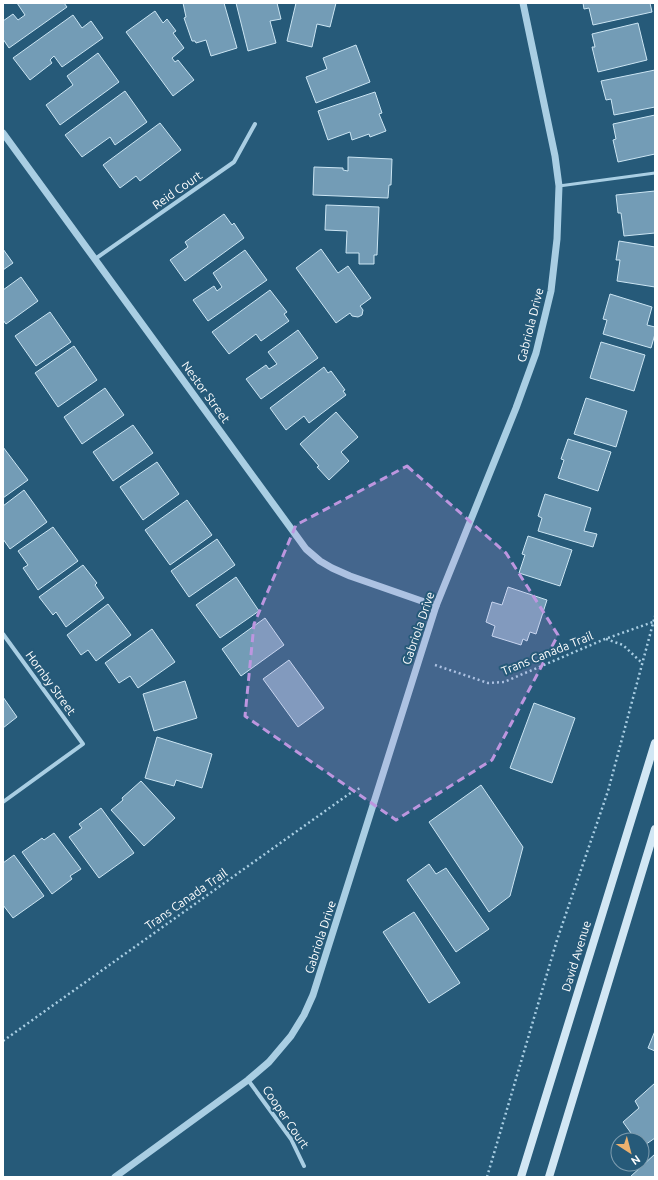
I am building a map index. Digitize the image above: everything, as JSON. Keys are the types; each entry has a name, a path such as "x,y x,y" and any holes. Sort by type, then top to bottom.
{"main road":[{"name":"David Avenue","path":"521,1177 655,743"},
{"path":"549,1177 655,829"}],"street":[{"name":"Gabriola Drive","path":"115,1177 248,1080 269,1062 291,1036 307,1008 321,970 436,606 516,408 536,353 551,291 557,239 559,186 555,156 523,3"},
{"name":"Reid Court","path":"96,259 234,162 255,124"},
{"name":"Nestor Street","path":"3,133 306,549 320,561 332,568 436,606"},
{"name":"Hornby Street","path":"3,634 83,744 3,802"},
{"name":"Cooper Court","path":"248,1080 291,1139 304,1166"}],"lane":[{"path":"559,186 655,174"}],"path":[{"path":"487,1177 557,940 608,791 655,616"},
{"name":"Trans Canada Trail","path":"419,659 488,683 504,682 605,639 653,622"},
{"path":"605,639 623,645 642,663"},
{"name":"Trans Canada Trail","path":"3,1041 349,794 382,778"}],"highlighted area":[{"path":"407,466 506,553 558,635 492,760 396,820 245,716 254,624 296,525"}],"building":[{"path":"17,3 64,3 67,7 9,48 3,39 3,21 13,14 18,20 25,15"},
{"path":"183,3 224,3 237,48 211,56 206,40 196,43 195,41 192,41 184,18 186,17"},
{"path":"236,3 277,3 281,19 270,21 276,43 248,51"},
{"path":"296,3 336,3 330,27 317,24 312,47 287,41"},
{"path":"583,3 650,3 652,12 593,25 589,8 584,9"},
{"path":"155,11 163,23 167,19 176,31 173,33 184,48 172,58 175,62 178,60 194,80 173,96 126,32"},
{"path":"73,15 82,28 91,21 103,38 62,67 54,56 50,60 52,63 30,80 13,58"},
{"path":"638,23 647,60 598,72 592,47 595,47 592,34"},
{"path":"356,45 370,82 316,103 306,77 327,69 323,58"},
{"path":"98,53 119,82 60,125 46,105 73,85 67,76"},
{"path":"655,70 655,107 614,115 611,99 606,100 601,81"},
{"path":"125,91 147,122 115,145 110,137 82,157 65,135"},
{"path":"375,92 382,113 379,114 386,131 370,137 369,134 352,140 350,132 328,140 318,111"},
{"path":"655,115 655,154 618,162 613,140 616,139 613,124"},
{"path":"160,123 181,150 140,181 136,176 120,188 103,165"},
{"path":"348,157 392,159 391,185 389,185 388,198 313,195 314,167 343,168 343,170 348,171"},
{"path":"655,191 655,233 624,236 621,213 618,213 616,195"},
{"path":"326,205 379,207 377,255 374,255 374,264 359,264 359,253 346,253 347,231 325,230"},
{"path":"224,214 232,225 234,223 244,238 185,281 170,260 188,247 185,242"},
{"path":"619,241 655,247 655,287 617,281 620,260 616,260"},
{"path":"3,249 13,263 3,270"},
{"path":"321,249 338,273 348,266 371,298 360,306 363,310 362,315 358,317 352,316 350,313 336,323 296,268"},
{"path":"245,250 267,280 208,321 193,300 214,286 217,291 222,287 213,273"},
{"path":"21,277 38,301 6,324 3,320 3,290"},
{"path":"270,290 287,312 284,314 289,321 261,341 256,334 229,354 212,332"},
{"path":"610,294 652,307 647,325 655,327 655,334 651,348 603,334 607,320 603,319"},
{"path":"50,312 71,342 36,366 15,336"},
{"path":"298,330 318,358 261,399 246,379 266,365 269,369 277,364 268,352"},
{"path":"601,342 645,355 634,391 590,378"},
{"path":"74,346 97,380 58,407 35,373"},
{"path":"324,367 328,373 331,371 345,390 343,391 346,395 309,423 304,416 286,430 270,408"},
{"path":"105,388 124,415 82,444 64,417"},
{"path":"586,398 627,411 616,447 574,434"},
{"path":"336,412 358,437 341,452 349,461 329,480 300,444"},
{"path":"133,425 153,453 113,481 93,452"},
{"path":"568,439 611,452 598,491 558,478 564,460 561,459"},
{"path":"3,447 28,480 3,498"},
{"path":"157,462 179,494 143,520 120,487"},
{"path":"24,490 47,522 10,549 3,539 3,506"},
{"path":"545,494 591,508 584,531 597,534 593,547 538,531 542,518 538,516"},
{"path":"187,500 212,535 170,565 145,530"},
{"path":"53,527 78,561 38,590 23,568 28,565 18,551"},
{"path":"528,536 572,550 560,586 519,573 525,555 522,554"},
{"path":"217,539 235,565 189,597 171,571"},
{"path":"83,565 97,583 95,585 104,598 66,627 56,612 53,615 39,597"},
{"path":"236,577 259,611 220,638 196,605"},
{"path":"508,587 547,600 536,634 530,632 527,641 523,639 521,645 492,636 495,626 486,622 492,602 502,605"},
{"path":"108,604 131,635 96,661 88,650 81,655 67,635"},
{"path":"265,618 284,645 241,676 222,649"},
{"path":"152,629 175,662 138,688 130,676 119,683 105,663"},
{"path":"289,660 324,708 298,727 263,679"},
{"path":"185,681 197,718 154,731 143,694"},
{"path":"3,697 17,717 3,728"},
{"path":"534,703 575,718 552,783 510,768"},
{"path":"157,737 212,754 202,788 176,780 174,786 145,778"},
{"path":"141,781 175,818 144,846 111,810"},
{"path":"481,785 523,847 510,896 489,912 429,822"},
{"path":"101,808 134,853 99,878 69,837 82,828 79,824"},
{"path":"54,833 81,869 70,876 72,879 52,894 22,852 42,838 44,840"},
{"path":"14,855 44,896 13,918 3,905 3,863"},
{"path":"429,864 436,874 446,868 489,929 456,952 407,880"},
{"path":"414,912 460,983 429,1003 383,932"},
{"path":"655,1031 655,1051 648,1048"},
{"path":"655,1083 655,1138 650,1141 650,1132 630,1132 623,1122 639,1108 635,1101"},
{"path":"655,1154 655,1177 630,1177 635,1172 650,1172 650,1159"}]}
